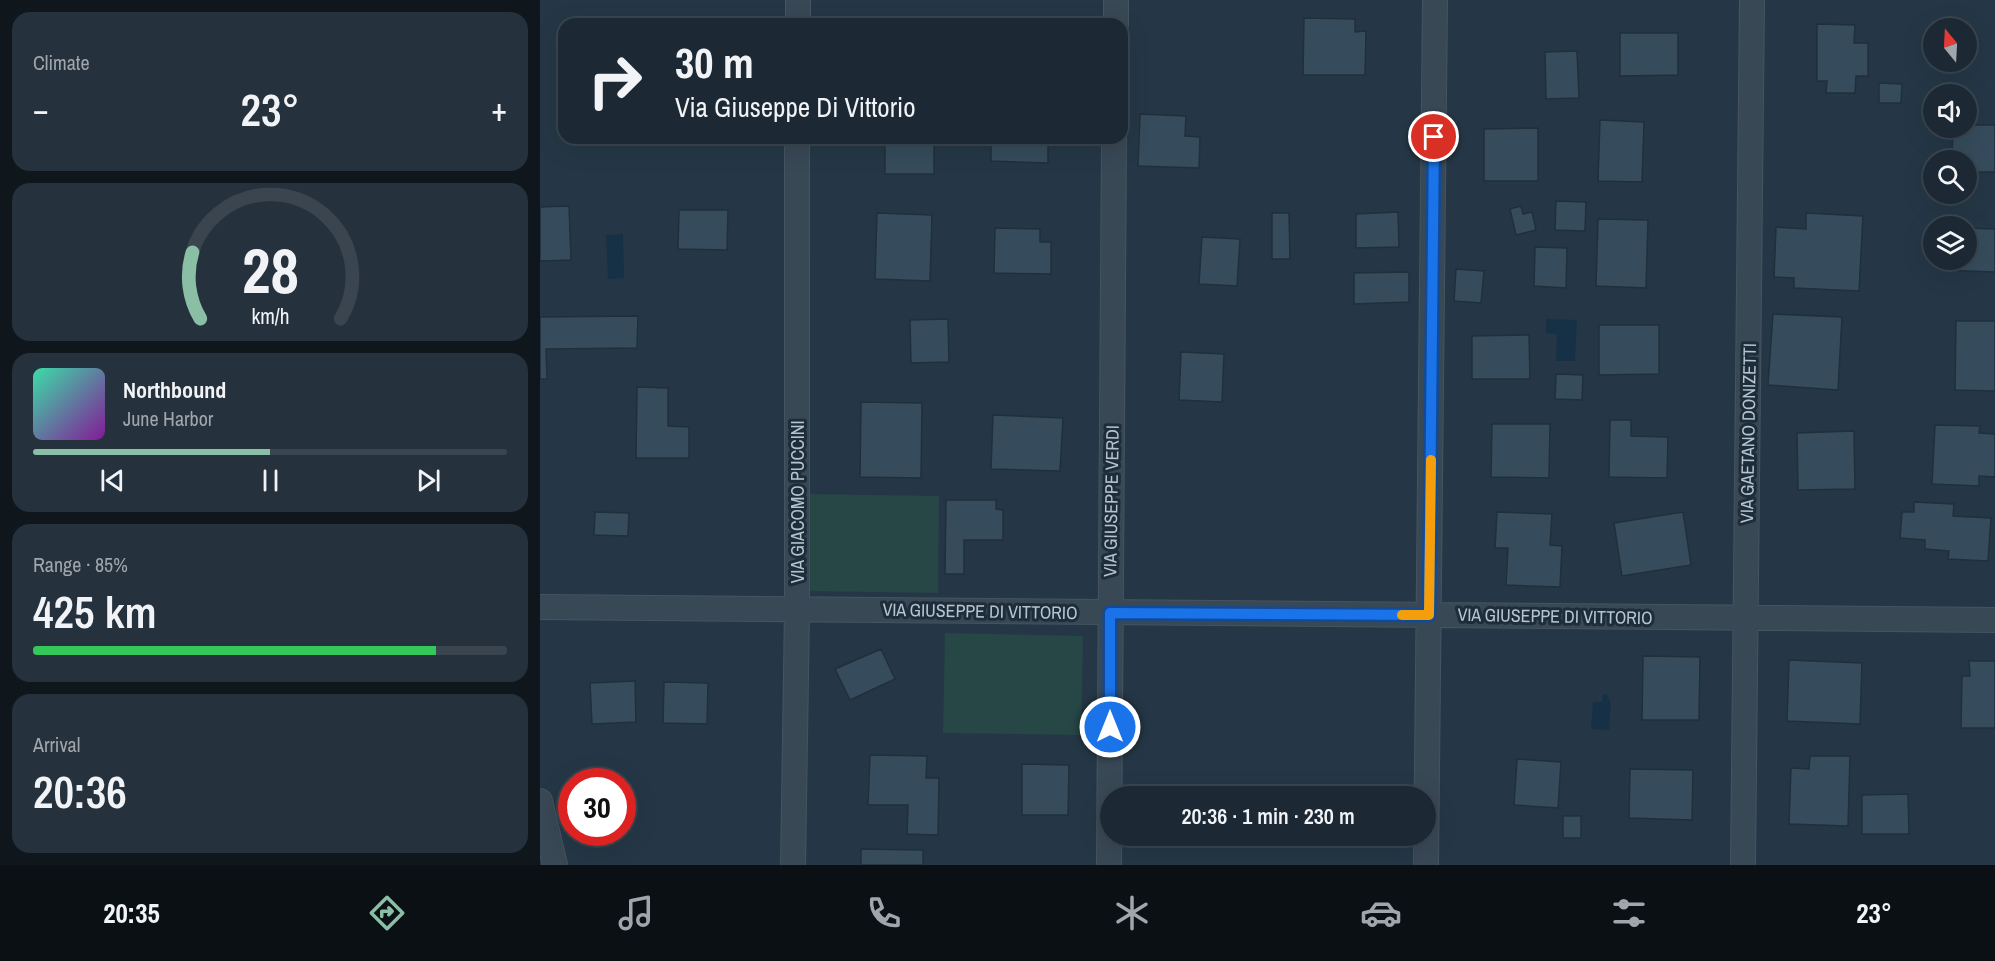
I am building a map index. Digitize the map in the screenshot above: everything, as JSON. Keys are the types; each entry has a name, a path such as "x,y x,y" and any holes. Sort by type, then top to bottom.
{"street":[{"path":"798,0 798,18"},
{"path":"1116,0 1116,18"},
{"path":"1426,865 1435,0"},
{"name":"VIA GAETANO DONIZETTI","path":"1743,865 1752,0"},
{"name":"VIA GIACOMO PUCCINI","path":"793,865 797,609 797,144"},
{"name":"VIA GIUSEPPE VERDI","path":"1109,865 1114,144"},
{"name":"VIA GIUSEPPE DI VITTORIO","path":"540,607 1995,620"},
{"path":"540,801 555,865"}],"green space":[{"path":"808,494 939,496 938,593 806,591"},
{"path":"945,633 1083,636 1081,735 943,733"}],"water":[{"path":"623,234 624,278 608,279 606,235"},
{"path":"1546,319 1577,320 1575,361 1556,361 1557,334 1546,333"},
{"path":"1603,694 1607,694 1611,704 1609,730 1591,729 1593,702 1602,702"}],"building":[{"path":"1304,18 1355,19 1355,32 1366,31 1365,75 1303,75"},
{"path":"1817,24 1855,25 1854,43 1868,43 1868,76 1856,76 1855,93 1826,93 1827,81 1817,81"},
{"path":"1620,33 1678,33 1678,75 1620,76"},
{"path":"1577,51 1579,98 1546,99 1545,52"},
{"path":"1879,83 1902,84 1901,103 1879,103"},
{"path":"1140,114 1186,116 1185,136 1200,137 1199,168 1138,166"},
{"path":"1600,120 1644,122 1642,182 1598,181"},
{"path":"1977,125 1995,125 1995,172 1977,172 1977,150 1952,150 1953,138 1977,138"},
{"path":"1538,128 1538,181 1484,181 1484,129"},
{"path":"885,144 934,144 934,174 885,174"},
{"path":"991,144 1048,144 1048,163 991,161"},
{"path":"1556,201 1586,202 1585,231 1555,230"},
{"path":"569,206 571,260 540,261 540,207"},
{"path":"1521,206 1523,214 1532,212 1536,230 1516,235 1510,209"},
{"path":"679,210 728,210 727,250 678,249"},
{"path":"1398,212 1399,247 1356,248 1356,214"},
{"path":"877,213 932,215 930,281 875,279"},
{"path":"1272,213 1289,213 1290,259 1272,259"},
{"path":"1806,213 1863,216 1859,291 1794,288 1794,278 1774,277 1776,227 1806,229"},
{"path":"1598,219 1648,220 1646,288 1596,286"},
{"path":"995,228 1040,229 1040,242 1051,242 1051,274 994,273"},
{"path":"1977,228 1995,229 1995,272 1941,270 1977,270"},
{"path":"1202,237 1240,239 1237,286 1199,284"},
{"path":"1535,247 1567,248 1566,288 1534,286"},
{"path":"1456,269 1484,271 1481,303 1454,301"},
{"path":"1409,272 1409,302 1354,304 1354,273"},
{"path":"1773,314 1842,317 1838,390 1768,385"},
{"path":"638,316 637,348 546,349 547,379 540,379 540,317"},
{"path":"948,319 949,362 911,363 910,320"},
{"path":"1956,321 1995,321 1995,391 1955,390"},
{"path":"1599,325 1659,325 1659,374 1599,375"},
{"path":"1529,335 1530,379 1472,379 1472,336"},
{"path":"1181,352 1224,354 1222,402 1179,400"},
{"path":"1556,374 1583,375 1582,400 1555,399"},
{"path":"637,387 668,388 668,426 689,427 689,458 636,458"},
{"path":"861,402 922,403 921,478 860,477"},
{"path":"993,415 1063,418 1060,471 991,469"},
{"path":"1610,420 1631,420 1631,436 1668,437 1667,478 1609,477"},
{"path":"1492,424 1550,424 1549,478 1491,477"},
{"path":"1935,425 1980,426 1979,433 1995,434 1995,477 1979,476 1979,486 1932,484"},
{"path":"1854,431 1855,489 1798,490 1797,433"},
{"path":"946,500 996,500 996,509 1003,510 1003,540 964,540 964,574 945,574"},
{"path":"1914,502 1954,504 1953,516 1991,518 1988,561 1948,559 1949,551 1925,549 1925,540 1900,538 1902,512 1914,512"},
{"path":"595,512 629,513 628,536 594,535"},
{"path":"1497,512 1552,514 1550,545 1562,546 1560,587 1506,585 1508,548 1495,548"},
{"path":"1683,512 1691,565 1622,576 1614,523"},
{"path":"881,649 895,679 850,700 835,669"},
{"path":"1643,656 1700,657 1699,720 1642,720"},
{"path":"1789,660 1862,663 1860,724 1787,721"},
{"path":"1969,661 1995,661 1995,728 1961,728 1962,676 1970,676"},
{"path":"635,681 636,722 592,724 590,683"},
{"path":"664,682 708,683 707,724 663,723"},
{"path":"870,755 927,756 926,778 939,778 938,835 907,834 908,805 868,805"},
{"path":"1810,756 1850,756 1848,826 1789,824 1791,768 1809,769"},
{"path":"1517,759 1561,762 1558,808 1514,805"},
{"path":"1022,764 1069,765 1068,815 1022,815"},
{"path":"1630,769 1693,770 1692,820 1629,818"},
{"path":"1908,794 1909,834 1862,834 1862,795"},
{"path":"1563,816 1581,816 1581,838 1563,838"},
{"path":"861,849 923,850 923,865 861,865"}],"slow traffic":[{"path":"1402,615 1429,615 1431,460"}],"route":[{"path":"1110,727 1110,613 1429,615 1434,137"}]}
